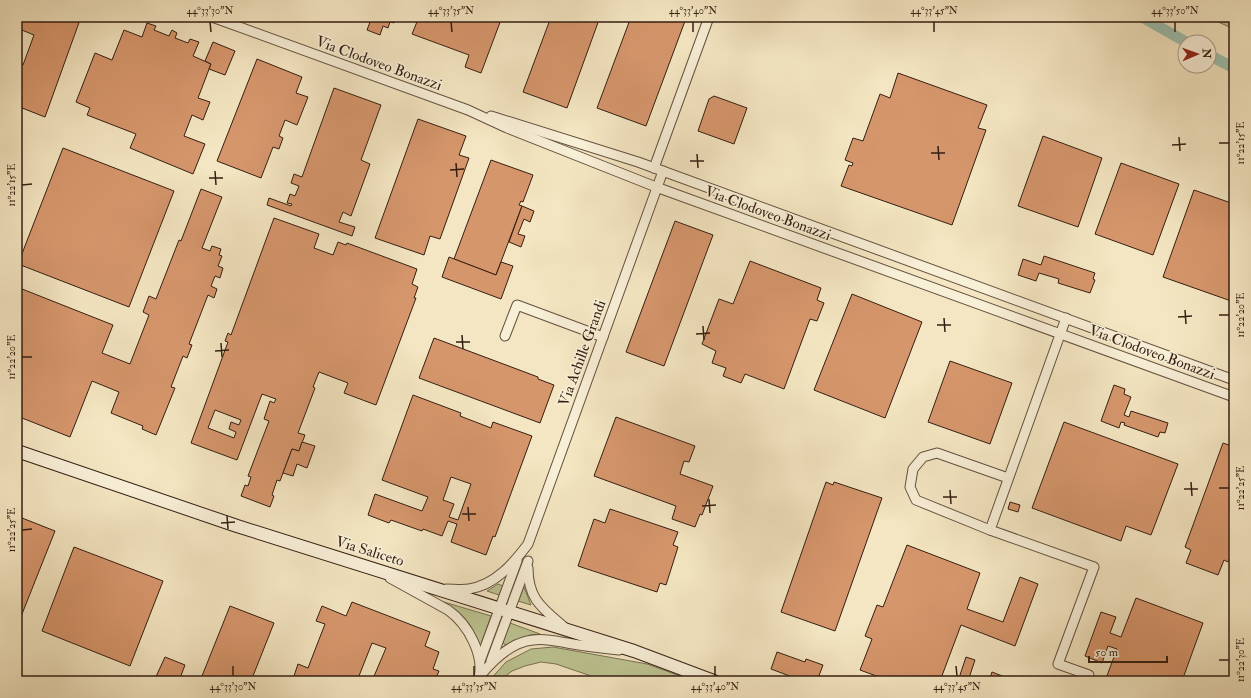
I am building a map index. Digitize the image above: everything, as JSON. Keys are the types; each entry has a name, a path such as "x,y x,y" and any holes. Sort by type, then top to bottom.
{"main road":[{"name":"Via Saliceto","path":"17,451 237,526 634,652 714,681"}],"street":[{"name":"Via Clodoveo Bonazzi","path":"212,17 468,110 507,128 656,187 1234,397"},
{"path":"658,169 709,17"},
{"name":"Via Clodoveo Bonazzi","path":"468,110 510,121 658,169 1234,380"},
{"name":"Via Achille Grandi","path":"437,589 468,589 482,586 505,571 518,558 528,544 656,187 658,169"},
{"path":"505,336 517,305 603,337"},
{"path":"990,530 1066,318"},
{"path":"1008,478 937,453 924,458 913,469 910,487 916,500 990,530 1094,568 1058,664 1089,675"},
{"name":"Via Achille Grandi","path":"528,544 528,577 532,593 540,607 566,630"},
{"name":"Via Achille Grandi","path":"505,610 518,558"},
{"name":"Via Achille Grandi","path":"505,610 528,561"},
{"path":"372,568 448,610 457,617 466,627 480,661"},
{"path":"479,678 480,661 505,610"},
{"path":"490,663 505,610"},
{"path":"479,678 490,663 514,646 532,640 549,640 634,652"}],"green space":[{"path":"1207,17 1234,17 1234,29"},
{"path":"498,584 503,586 499,595 487,591"},
{"path":"524,587 531,605 518,601"},
{"path":"444,602 491,616 480,647 474,632 463,616"},
{"path":"510,623 540,634 530,635 507,645 504,644 503,642"},
{"path":"553,647 647,664 694,681 606,681 556,664 541,662 512,671 499,681 489,681 506,662 531,649"}],"building":[{"path":"17,17 81,17 45,117 17,106 17,63 23,65 34,35 17,28"},
{"path":"355,17 376,17 390,22 388,28 383,26 380,35 367,30 370,22"},
{"path":"376,17 396,17 394,23"},
{"path":"419,17 502,17 481,73 465,67 469,55 412,34"},
{"path":"551,17 600,17 567,108 523,92"},
{"path":"631,17 673,17 685,21 646,126 597,108"},
{"path":"147,23 156,26 154,30 169,36 172,30 177,33 175,38 188,43 190,39 199,42 193,56 211,64 198,98 210,102 203,120 192,115 184,136 205,144 193,174 130,148 136,134 87,115 90,108 76,102 95,53 112,60 124,30 142,37"},
{"path":"213,42 235,51 225,75 209,69 211,64 205,61"},
{"path":"257,59 302,77 296,93 308,97 297,125 285,120 279,136 283,138 279,149 273,147 261,178 217,161"},
{"path":"898,73 987,105 978,128 986,130 952,225 841,186 849,165 852,166 853,163 845,160 853,138 863,141 880,94 890,98"},
{"path":"334,88 381,105 361,160 370,164 351,216 343,212 339,222 355,227 352,236 267,205 269,198 291,206 292,204 287,203 290,194 295,196 299,186 291,183 294,174 302,177"},
{"path":"714,96 747,108 734,144 698,131 709,99"},
{"path":"418,119 466,136 459,155 469,158 440,239 430,236 424,255 375,238"},
{"path":"1043,136 1102,158 1078,227 1018,206"},
{"path":"63,148 174,191 129,307 18,264"},
{"path":"491,160 533,175 523,202 521,201 519,205 522,206 496,275 454,259"},
{"path":"1121,163 1179,184 1153,255 1095,234"},
{"path":"17,168 22,170 17,181"},
{"path":"201,189 222,197 202,248 210,251 212,246 221,249 219,255 222,256 218,266 223,268 220,278 215,276 211,286 217,289 214,298 208,295 189,344 192,345 187,358 183,356 171,387 175,388 156,435 142,429 143,426 111,413 119,392 92,381 70,437 17,416 17,287 113,325 102,353 130,364 149,315 143,312 149,296 156,299"},
{"path":"1194,190 1234,204 1234,302 1163,277"},
{"path":"522,206 534,211 530,222 524,219 518,234 525,236 521,247 509,242"},
{"path":"274,218 319,234 314,248 333,255 338,242 346,245 347,243 417,269 412,284 418,287 414,298 416,298 376,405 344,393 348,383 319,372 313,387 315,388 298,433 305,435 299,451 292,449 280,481 277,480 270,507 241,496 245,485 248,486 251,477 248,476 269,421 264,419 270,401 274,403 276,399 262,394 237,460 191,443 228,342 225,341 228,333 231,335","holes":["215,410 241,420 239,425 231,422 229,429 236,432 234,438 208,428"]},
{"path":"675,221 713,235 664,366 626,352"},
{"path":"1044,256 1095,273 1093,279 1095,280 1090,293 1058,283 1059,279 1039,273 1036,281 1018,275 1023,259 1041,265"},
{"path":"449,257 496,275 501,262 513,266 501,299 442,277"},
{"path":"750,261 821,288 817,300 824,303 817,321 810,319 784,389 745,374 741,383 723,376 726,368 712,363 716,351 702,344 719,299 733,304"},
{"path":"852,294 922,322 885,418 814,390"},
{"path":"434,338 538,377 538,379 554,385 540,423 419,378"},
{"path":"950,361 1012,383 990,444 928,422"},
{"path":"1114,385 1125,389 1124,394 1131,397 1124,415 1129,417 1131,411 1168,423 1165,433 1160,432 1158,437 1124,425 1125,423 1121,422 1119,428 1101,421"},
{"path":"413,395 461,413 460,416 491,428 493,422 532,436 495,537 493,536 486,555 451,542 457,524 448,521 442,536 423,529 422,531 391,520 389,523 368,515 375,494 422,511 428,497 382,480","holes":["451,477 471,484 458,520 449,517 454,504 443,500"]},
{"path":"616,417 695,446 689,462 684,461 680,474 713,486 702,515 700,514 695,527 672,519 676,506 594,476"},
{"path":"1064,422 1178,464 1151,535 1126,526 1121,541 1032,508"},
{"path":"302,442 315,446 307,468 297,464 293,476 283,473 292,449 299,451"},
{"path":"1223,443 1234,447 1234,547 1228,562 1224,560 1218,575 1186,563 1191,550 1185,547"},
{"path":"826,482 833,485 834,482 882,498 835,631 781,612"},
{"path":"1010,502 1020,505 1018,512 1008,509"},
{"path":"610,509 678,532 673,545 678,547 666,585 660,583 657,592 578,566 594,519 605,523"},
{"path":"17,516 55,531 22,614 17,612"},
{"path":"907,545 980,573 967,609 1003,622 1020,577 1038,584 1015,646 961,625 940,681 890,681 860,670 872,639 865,636 877,605 883,607"},
{"path":"74,547 163,581 130,666 42,631"},
{"path":"1136,598 1203,623 1182,681 1105,681 1117,649 1108,646 1102,663 1085,656 1101,612 1116,617 1110,633 1121,637"},
{"path":"352,602 430,632 425,646 439,652 433,669 439,671 436,678 430,676 428,681 372,681 386,648 372,643 357,681 299,681 293,679 298,664 308,668 325,624 316,621 322,606 346,616"},
{"path":"230,606 274,623 251,681 200,681"},
{"path":"777,652 805,662 806,659 823,665 817,681 804,677 803,681 771,669"},
{"path":"165,657 185,665 179,681 154,681"},
{"path":"966,657 975,660 968,681 958,681"},
{"path":"992,672 1015,681 989,681"}],"waterway":[{"path":"1142,17 1177,37"},
{"path":"1217,59 1234,68"}]}
